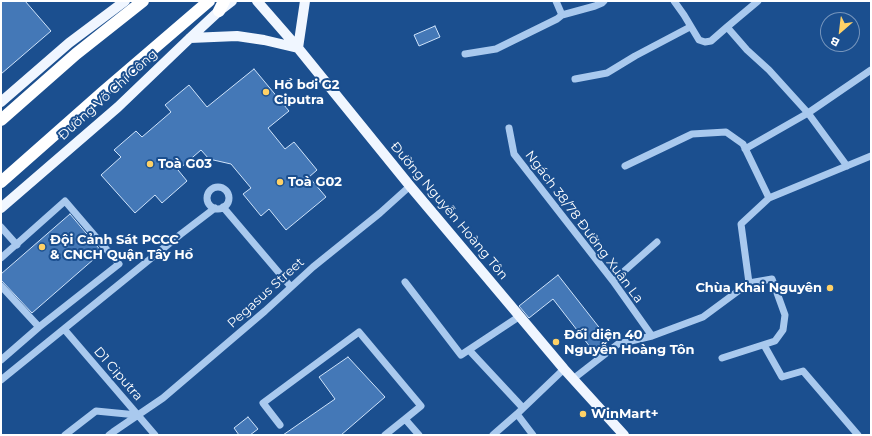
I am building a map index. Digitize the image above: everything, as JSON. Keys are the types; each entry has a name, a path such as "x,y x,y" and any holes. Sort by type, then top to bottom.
{"highway":[{"path":"1,120 76,54 143,1"},
{"name":"Đường Võ Chí Công","path":"1,182 209,1"}],"main road":[{"path":"1,102 69,44 125,1"},
{"name":"Đường Võ Chí Công","path":"1,208 118,107 221,6 232,1"},
{"name":"Đường Nguyễn Hoàng Tôn","path":"257,1 298,48 410,186 564,369 624,435"},
{"path":"190,38 237,36 264,40 298,48 305,1"}],"street":[{"path":"556,1 562,14"},
{"path":"465,54 496,49 557,19 562,14 595,6 604,1"},
{"path":"674,1 699,40 705,42 711,41 758,1"},
{"path":"576,79 607,74 635,56 690,27"},
{"path":"727,28 808,113 847,166"},
{"path":"745,148 808,113 871,70"},
{"name":"Ngách 38/78 Đường Xuân La","path":"509,128 514,154 613,281 652,336"},
{"path":"625,166 692,134 726,132 743,144 769,198"},
{"path":"749,283 741,224 769,198 871,156"},
{"name":"Pegasus Street","path":"109,435 163,398 265,311 313,267 380,213 410,186"},
{"path":"1,380 181,234 215,208 223,207 228,202 228,195 225,190 218,187 212,189 208,195 208,202 215,208"},
{"path":"1,258 66,201 120,264 39,327 1,359"},
{"path":"223,207 291,287"},
{"path":"1,227 17,245"},
{"path":"613,281 657,242"},
{"path":"573,379 618,344 652,336 702,317 749,283 772,279 785,315 783,330 775,341 722,358"},
{"path":"405,282 461,355 520,316"},
{"path":"1,286 39,327"},
{"name":"D1 Ciputra","path":"64,329 155,435"},
{"path":"280,425 263,403 359,332 421,406 385,435"},
{"path":"764,345 782,377 803,371 858,435"},
{"path":"469,350 523,408"},
{"path":"493,435 564,369"},
{"path":"65,435 96,411 138,415"},
{"path":"517,414 533,435"},
{"path":"405,419 419,435"}],"building":[{"path":"1,1 25,1 51,31 1,74"},
{"path":"435,26 440,37 419,46 414,35"},
{"path":"254,69 289,111 268,128 285,149 294,142 317,170 309,177 326,197 286,230 269,209 261,216 243,194 251,188 231,164 209,159 201,150 178,170 187,181 162,203 155,195 135,213 101,175 121,157 114,150 136,131 142,137 171,112 165,105 189,85 207,107"},
{"path":"70,214 102,252 32,313 1,280 1,274"},
{"path":"558,275 609,340 594,352 553,299 529,318 519,306"},
{"path":"348,357 385,397 341,435 283,435 335,399 319,377"},
{"path":"248,417 258,429 250,435 239,435 234,428"}],"place":[{"name":"Hồ bơi G2 Ciputra","path":"266,92"},
{"name":"Toà G03","path":"150,164"},
{"name":"Toà G02","path":"280,182"},
{"name":"Đội Cảnh Sát PCCC & CNCH Quận Tây Hồ","path":"42,247"},
{"name":"Chùa Khai Nguyên","path":"830,288"},
{"name":"Đối diện 40 Nguyễn Hoàng Tôn","path":"556,342"},
{"name":"WinMart+","path":"583,414"}]}
